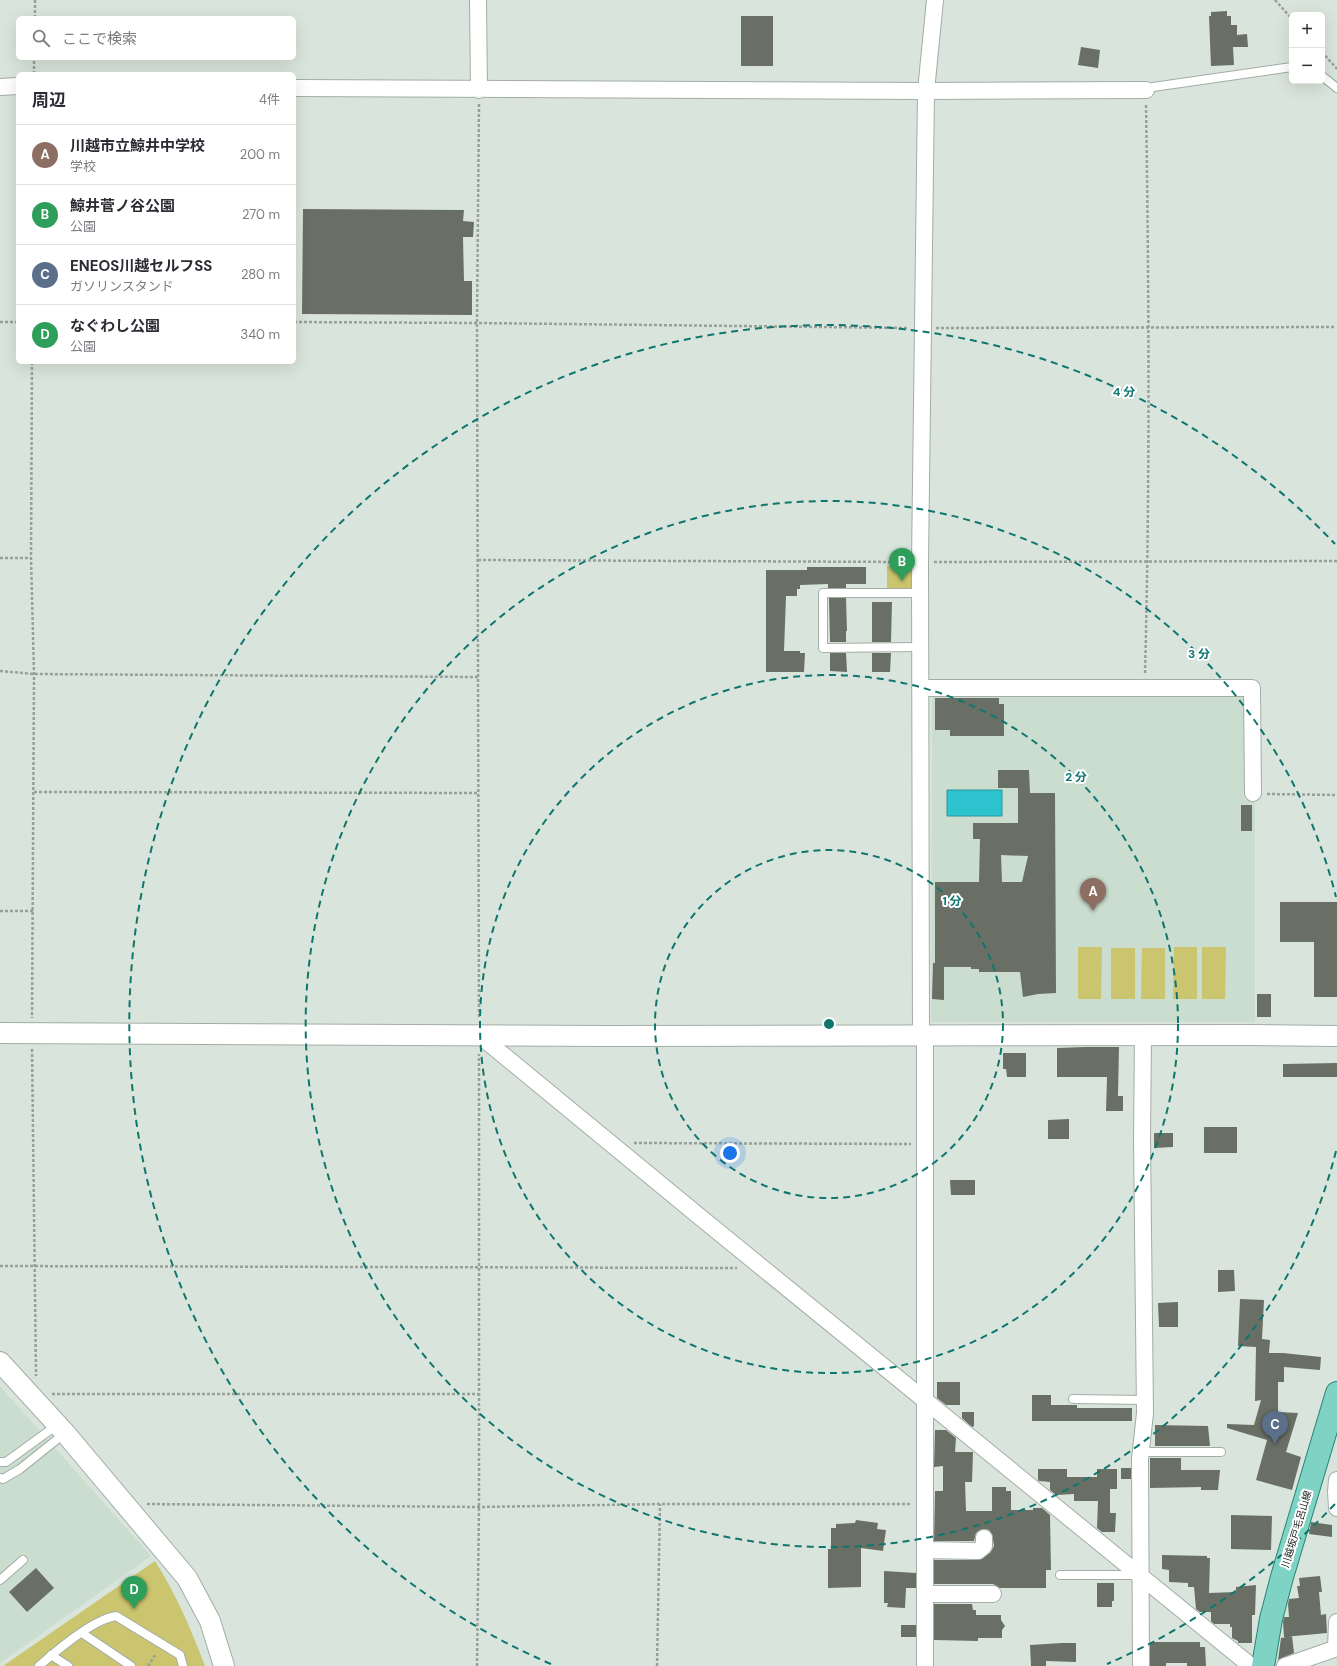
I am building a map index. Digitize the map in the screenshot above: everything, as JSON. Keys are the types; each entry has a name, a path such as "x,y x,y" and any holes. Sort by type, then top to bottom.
{"main road":[{"name":"川越坂戸毛呂山線","path":"1263,1666 1271,1619 1282,1577 1333,1423 1337,1393"}],"street":[{"path":"478,0 479,90"},
{"path":"925,1666 925,1144 920,562 926,92 935,0"},
{"path":"0,86 16,86"},
{"path":"296,88 926,92 1146,90"},
{"path":"920,688 1252,688 1252,793"},
{"path":"0,1033 1337,1036"},
{"path":"479,1035 609,1143 1251,1666"},
{"path":"1141,1666 1141,1452 1145,1412 1142,1139 1143,1035"},
{"path":"0,1362 61,1429 187,1578 210,1621 224,1666"},
{"path":"1337,1480 1337,1508"},
{"path":"925,1550 978,1551 984,1546 984,1538"},
{"path":"925,1594 993,1594"},
{"path":"1285,1666 1336,1648 1337,1622"}],"lane":[{"path":"1146,90 1153,87 1289,67"},
{"path":"1325,78 1337,88"},
{"path":"920,593 823,593 823,648 920,647"},
{"path":"1073,1399 1144,1400"},
{"path":"0,1462 6,1462 61,1429"},
{"path":"0,1478 3,1479 20,1469 61,1429"},
{"path":"1141,1452 1221,1452"},
{"path":"0,1580 23,1560"},
{"path":"1060,1575 1140,1575"},
{"path":"39,1666 51,1655 82,1633 107,1617 116,1616 180,1655 183,1666"},
{"path":"82,1633 131,1666"},
{"path":"51,1655 68,1666"}],"path":[{"path":"34,16 35,0"},
{"path":"1275,0 1289,16"},
{"path":"1325,55 1337,69"},
{"path":"34,60 34,72"},
{"path":"477,1666 479,1507 477,323 479,90"},
{"path":"1144,688 1148,562 1149,327 1146,90"},
{"path":"0,322 16,322"},
{"path":"296,322 923,328 1334,327"},
{"path":"32,364 32,558 34,674 32,1033 36,1402"},
{"path":"0,558 32,558"},
{"path":"478,560 920,562 1337,561"},
{"path":"0,671 34,674 478,678"},
{"path":"34,792 478,793"},
{"path":"1252,793 1337,796"},
{"path":"0,911 33,911"},
{"path":"609,1143 925,1144"},
{"path":"0,1266 479,1266 762,1268"},
{"path":"36,1402 47,1394 479,1394"},
{"path":"132,1513 143,1504 479,1507 660,1504 925,1504"},
{"path":"657,1666 660,1504"}],"shaded area":[{"path":"909,565 916,573 916,588 887,588 887,566"},
{"path":"936,693 1243,693 1247,697 1245,800 1255,800 1255,1022 931,1022 932,698"},
{"path":"1078,947 1102,947 1101,999 1078,999"},
{"path":"1174,947 1197,947 1197,999 1173,999"},
{"path":"1202,947 1226,947 1225,999 1202,999"},
{"path":"1111,948 1135,948 1135,999 1111,999"},
{"path":"1142,948 1165,948 1165,999 1141,999"},
{"path":"0,1386 151,1556 0,1663"},
{"path":"155,1561 183,1612 205,1666 3,1666"}],"water":[{"path":"947,790 1002,790 1002,816 947,816"}],"building":[{"path":"1227,11 1227,16 1231,16 1231,25 1237,25 1237,35 1247,34 1248,47 1233,47 1234,65 1211,66 1209,16 1211,16 1211,12"},
{"path":"741,16 773,16 773,66 741,66"},
{"path":"1081,47 1100,50 1098,68 1078,65"},
{"path":"303,209 464,210 463,221 474,222 473,237 463,237 464,281 472,281 472,315 302,314"},
{"path":"807,567 866,567 866,584 846,584 846,588 828,588 828,584 800,585 800,589 797,589 797,596 786,596 784,651 800,651 800,653 805,653 804,672 766,672 766,570 807,570"},
{"path":"829,598 846,598 846,642 830,642"},
{"path":"872,602 892,602 891,642 872,642"},
{"path":"830,653 846,653 847,672 830,671"},
{"path":"872,653 891,653 890,672 872,672"},
{"path":"935,698 999,698 999,704 1004,704 1004,736 950,736 950,730 935,730"},
{"path":"998,770 1029,770 1030,793 1055,793 1056,993 1023,997 1020,972 979,972 979,969 971,969 971,967 944,967 944,1000 932,999 933,963 935,963 935,882 979,882 980,839 973,839 973,823 1018,823 1018,788 998,788","holes":["1001,855 1028,856 1022,882 1002,882"]},
{"path":"1241,805 1252,805 1252,831 1241,831"},
{"path":"1280,902 1337,902 1337,997 1314,997 1314,942 1280,942"},
{"path":"1257,994 1271,994 1271,1017 1257,1017"},
{"path":"1119,1047 1118,1096 1123,1096 1123,1111 1106,1111 1107,1077 1057,1077 1057,1048"},
{"path":"1003,1053 1026,1053 1026,1077 1007,1077 1006,1069 1003,1069"},
{"path":"1337,1063 1337,1077 1283,1077 1283,1064"},
{"path":"1069,1119 1069,1139 1048,1139 1048,1120"},
{"path":"1204,1127 1237,1127 1237,1153 1204,1153"},
{"path":"1154,1133 1173,1133 1173,1147 1154,1148"},
{"path":"950,1180 975,1180 975,1195 951,1195"},
{"path":"1218,1270 1234,1270 1235,1291 1218,1292"},
{"path":"1240,1299 1264,1300 1262,1339 1270,1340 1269,1353 1321,1357 1320,1370 1284,1367 1284,1382 1278,1382 1278,1412 1298,1413 1286,1452 1301,1457 1292,1490 1256,1480 1267,1440 1227,1428 1227,1424 1254,1425 1261,1400 1255,1401 1256,1347 1238,1346"},
{"path":"1178,1302 1178,1327 1159,1327 1158,1303"},
{"path":"937,1382 960,1382 960,1405 946,1405 937,1398"},
{"path":"1032,1395 1051,1395 1051,1405 1077,1405 1077,1408 1132,1408 1132,1421 1032,1421"},
{"path":"962,1412 974,1412 974,1426 972,1427 962,1418"},
{"path":"1155,1425 1208,1426 1210,1446 1155,1446"},
{"path":"935,1430 946,1430 956,1438 955,1452 973,1452 972,1482 965,1482 966,1511 992,1511 992,1487 1006,1487 1006,1491 1011,1491 1011,1510 1033,1510 1033,1508 1042,1508 1050,1515 1051,1570 1046,1570 1046,1588 1000,1588 993,1584 934,1584 934,1560 978,1560 990,1553 994,1546 992,1534 989,1530 984,1529 976,1533 974,1541 934,1541 935,1491 943,1491 943,1466 934,1467"},
{"path":"1150,1458 1181,1458 1181,1470 1220,1470 1218,1490 1201,1490 1201,1487 1150,1488"},
{"path":"1121,1468 1131,1468 1131,1479 1121,1479"},
{"path":"1038,1469 1067,1469 1067,1477 1097,1477 1097,1469 1117,1469 1117,1489 1110,1489 1110,1513 1116,1513 1115,1532 1102,1532 1097,1528 1098,1501 1074,1501 1074,1494 1056,1495 1050,1490 1050,1482 1038,1480"},
{"path":"1231,1515 1272,1516 1271,1550 1231,1549"},
{"path":"856,1520 878,1523 877,1529 886,1530 883,1551 861,1548 861,1587 828,1588 828,1549 831,1549 831,1528 836,1528 836,1524 855,1523"},
{"path":"1311,1522 1332,1525 1332,1537 1309,1534"},
{"path":"1162,1555 1207,1556 1207,1558 1210,1558 1209,1593 1236,1592 1236,1587 1256,1585 1255,1615 1252,1615 1252,1643 1238,1643 1238,1641 1232,1638 1232,1627 1230,1627 1230,1624 1214,1624 1211,1621 1211,1612 1200,1612 1196,1609 1194,1587 1188,1587 1188,1583 1169,1582 1169,1570 1162,1569"},
{"path":"36,1568 54,1588 27,1612 9,1592"},
{"path":"884,1571 916,1573 916,1588 906,1588 905,1608 887,1607 888,1603 884,1603"},
{"path":"1320,1576 1322,1592 1319,1592 1321,1615 1326,1614 1327,1633 1284,1637 1283,1622 1284,1617 1289,1617 1289,1599 1299,1598 1297,1586 1300,1586 1299,1578"},
{"path":"1097,1583 1114,1583 1114,1601 1112,1601 1112,1607 1097,1607"},
{"path":"934,1604 972,1604 973,1610 976,1610 976,1615 1001,1615 1001,1620 1005,1626 1002,1630 1002,1638 978,1638 978,1641 934,1640"},
{"path":"901,1625 916,1625 916,1637 901,1637"},
{"path":"1292,1636 1294,1653 1278,1660 1281,1638"},
{"path":"1150,1642 1200,1642 1200,1647 1205,1647 1206,1666 1187,1666 1187,1663 1166,1663 1166,1666 1150,1666"},
{"path":"1076,1643 1076,1662 1046,1661 1046,1666 1031,1666 1030,1645"}],"place":[{"name":"鯨井菅ノ谷公園","path":"902,581"},
{"name":"川越市立鯨井中学校","path":"1093,911"},
{"name":"ENEOS川越セルフSS","path":"1275,1444"},
{"name":"なぐわし公園","path":"134,1609"}]}
